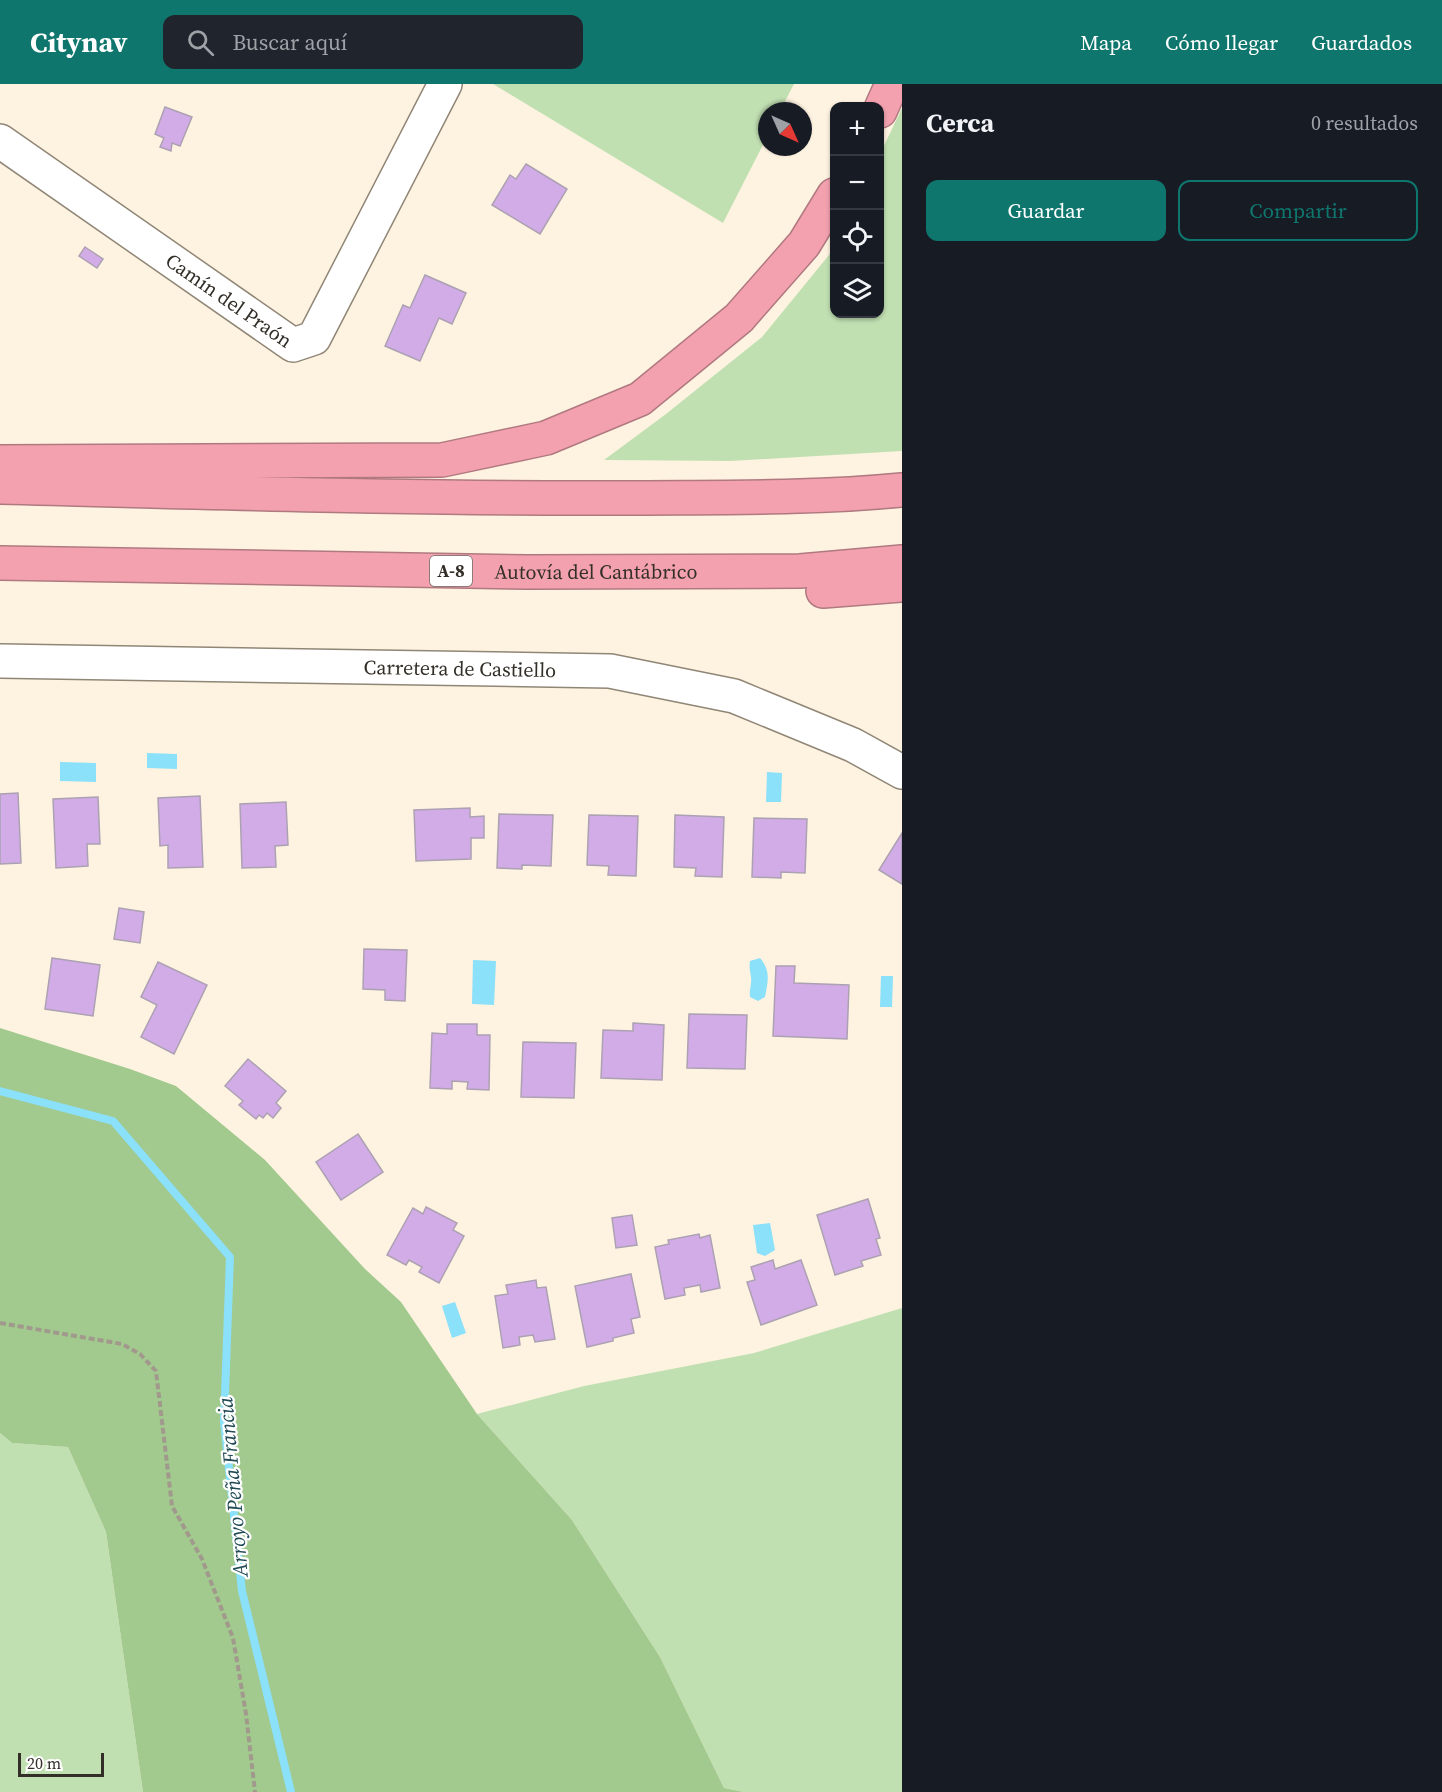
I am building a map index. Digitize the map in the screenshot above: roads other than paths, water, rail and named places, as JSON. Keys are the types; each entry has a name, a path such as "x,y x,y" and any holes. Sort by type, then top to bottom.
{"highway":[{"path":"883,102 892,84"},
{"path":"0,462 442,460 546,438 640,399 739,318 804,244 830,202"},
{"path":"0,487 517,499 782,497 902,490"},
{"name":"Autovía del Cantábrico","path":"0,563 528,572 800,571 902,562"},
{"path":"528,572 802,593 902,585"}],"street":[{"name":"Camín del Praón","path":"0,141 293,345 314,338 445,84"},
{"name":"Carretera de Castiello","path":"0,661 610,671 734,696 853,745 902,772"}],"water":[{"path":"147,753 177,754 177,769 147,768"},
{"path":"60,762 96,763 96,782 60,781"},
{"path":"767,772 782,773 781,802 766,802"},
{"path":"760,958 766,967 768,981 765,997 758,1001 750,997 750,961"},
{"path":"473,960 496,961 494,1005 472,1004"},
{"path":"881,976 893,976 892,1007 880,1007"},
{"path":"770,1223 775,1250 765,1256 757,1253 753,1225"},
{"path":"455,1302 466,1333 452,1338 442,1306"}],"waterway":[{"name":"Arroyo Peña Francia","path":"0,1091 113,1121 230,1257 224,1422 242,1591 291,1792"}]}
